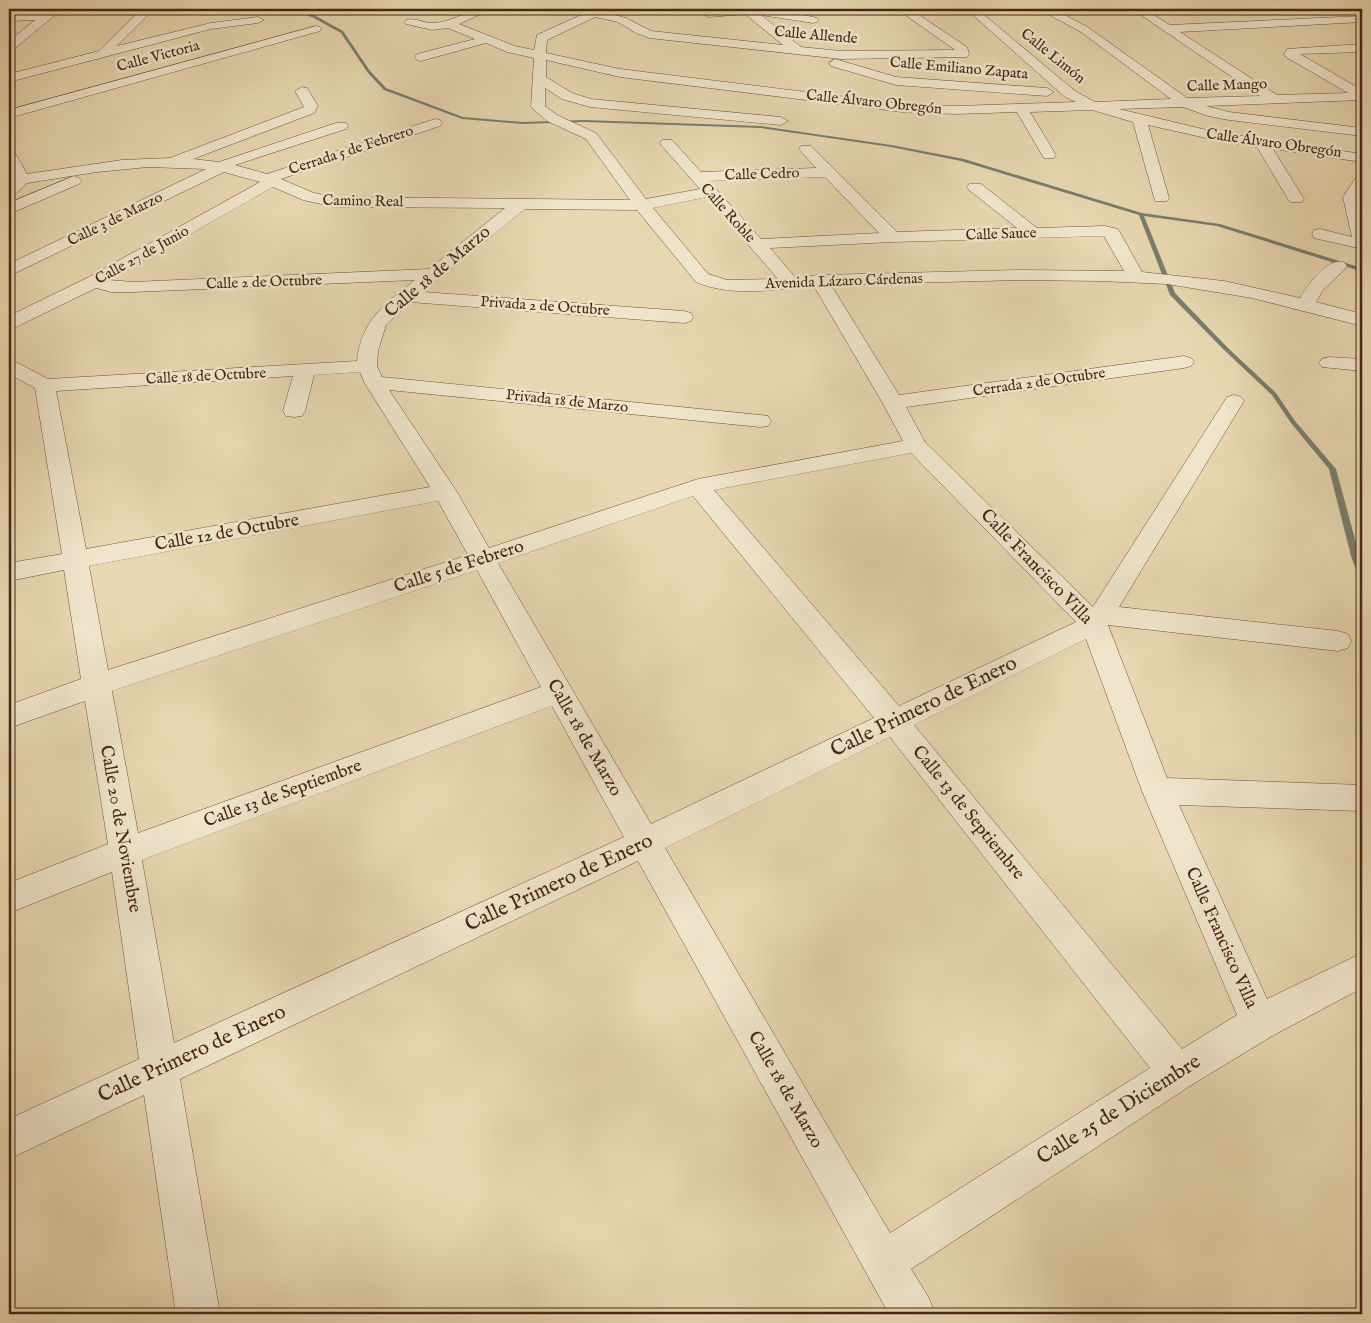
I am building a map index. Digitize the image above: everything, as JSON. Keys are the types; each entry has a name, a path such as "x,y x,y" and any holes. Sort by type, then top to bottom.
{"street":[{"path":"103,54 148,9"},
{"path":"347,12 359,9"},
{"path":"410,22 428,27 449,24 486,9"},
{"name":"Calle Allende","path":"598,11 622,20 649,34 855,56 963,54 962,50 903,9"},
{"name":"Calle Limón","path":"971,9 1070,94 1093,106"},
{"path":"1046,9 1085,30 1185,103 1229,116 1362,132"},
{"path":"1137,9 1275,100"},
{"path":"709,14 747,10 814,20"},
{"name":"Calle Emiliano Zapata","path":"747,10 794,49 875,76 896,81 1070,94"},
{"name":"Avenida Lázaro Cárdenas","path":"598,11 541,38 538,107 552,118 591,136 642,205 702,278 712,284 731,286 819,280 1051,275 1139,277 1216,285 1362,320"},
{"path":"9,18 52,12"},
{"path":"9,47 52,12"},
{"path":"1169,30 1362,19"},
{"path":"9,78 103,54 213,21 258,20"},
{"path":"213,21 227,37 244,49"},
{"name":"Calle Álvaro Obregón","path":"449,24 508,48 620,73 903,108 956,110 1093,106 1139,119 1263,144 1362,158"},
{"name":"Calle Victoria","path":"9,114 316,29"},
{"path":"420,57 487,39"},
{"path":"491,55 508,48"},
{"path":"1362,48 1291,52 1290,54 1362,96"},
{"path":"540,78 567,96 590,103 781,121"},
{"path":"170,162 309,110 311,106 302,90"},
{"name":"Calle Mango","path":"1093,106 1362,96"},
{"path":"1021,108 1048,155"},
{"path":"1139,119 1161,198"},
{"name":"Cerrada 5 de Febrero","path":"271,180 288,171 435,123"},
{"name":"Calle 3 de Marzo","path":"9,271 225,164 341,126"},
{"name":"Calle Roble","path":"667,143 790,282"},
{"path":"1263,144 1296,200"},
{"path":"806,149 893,237"},
{"path":"9,154 22,179 9,192"},
{"name":"Camino Real","path":"22,179 106,167 170,162 222,167 271,180 314,200 335,202 642,205 710,192"},
{"path":"9,209 106,167"},
{"name":"Calle Cedro","path":"696,177 828,172"},
{"path":"1320,234 1362,244 1351,197 1362,179"},
{"name":"Calle 27 de Junio","path":"9,323 95,281 271,180"},
{"path":"975,188 1033,233"},
{"name":"Calle 18 de Marzo","path":"522,203 406,296 377,323 368,351 370,374 445,492 913,1314"},
{"name":"Calle Sauce","path":"756,244 893,237 1109,231 1139,277"},
{"path":"1304,305 1316,287 1338,266"},
{"name":"Calle 2 de Octubre","path":"95,281 111,287 133,287 433,274"},
{"name":"Calle Francisco Villa","path":"819,280 893,402 916,445 1097,619 1157,791 1259,1023"},
{"name":"Privada 2 de Octubre","path":"406,296 684,317"},
{"name":"Cerrada 2 de Octubre","path":"893,402 1184,362"},
{"path":"1329,364 1362,365"},
{"path":"9,366 45,385"},
{"path":"294,411 305,370"},
{"name":"Calle 18 de Octubre","path":"45,385 305,370 370,374"},
{"name":"Privada 18 de Marzo","path":"370,374 760,421"},
{"name":"Calle 20 de Noviembre","path":"45,385 125,852 198,1314"},
{"path":"1234,401 1097,619 1338,641"},
{"name":"Calle 5 de Febrero","path":"9,717 96,685 483,559 698,486 916,445"},
{"name":"Calle 13 de Septiembre","path":"698,486 895,722 1177,1073"},
{"name":"Calle 12 de Octubre","path":"9,572 445,492"},
{"name":"Calle Primero de Enero","path":"9,1139 644,843 895,722 1097,619"},
{"name":"Calle 13 de Septiembre","path":"9,898 125,852 558,692"},
{"path":"1157,791 1362,798"},
{"name":"Calle 25 de Diciembre","path":"883,1262 1177,1073 1259,1023 1362,970"}],"waterway":[{"path":"286,9 313,16 342,32 369,72 385,89 462,118 522,123 584,121 761,127 891,146 962,160 1141,214"},
{"path":"1141,214 1218,225 1362,270"},
{"path":"1141,214 1172,294 1274,394 1293,422 1332,469 1355,556 1362,575"}]}
